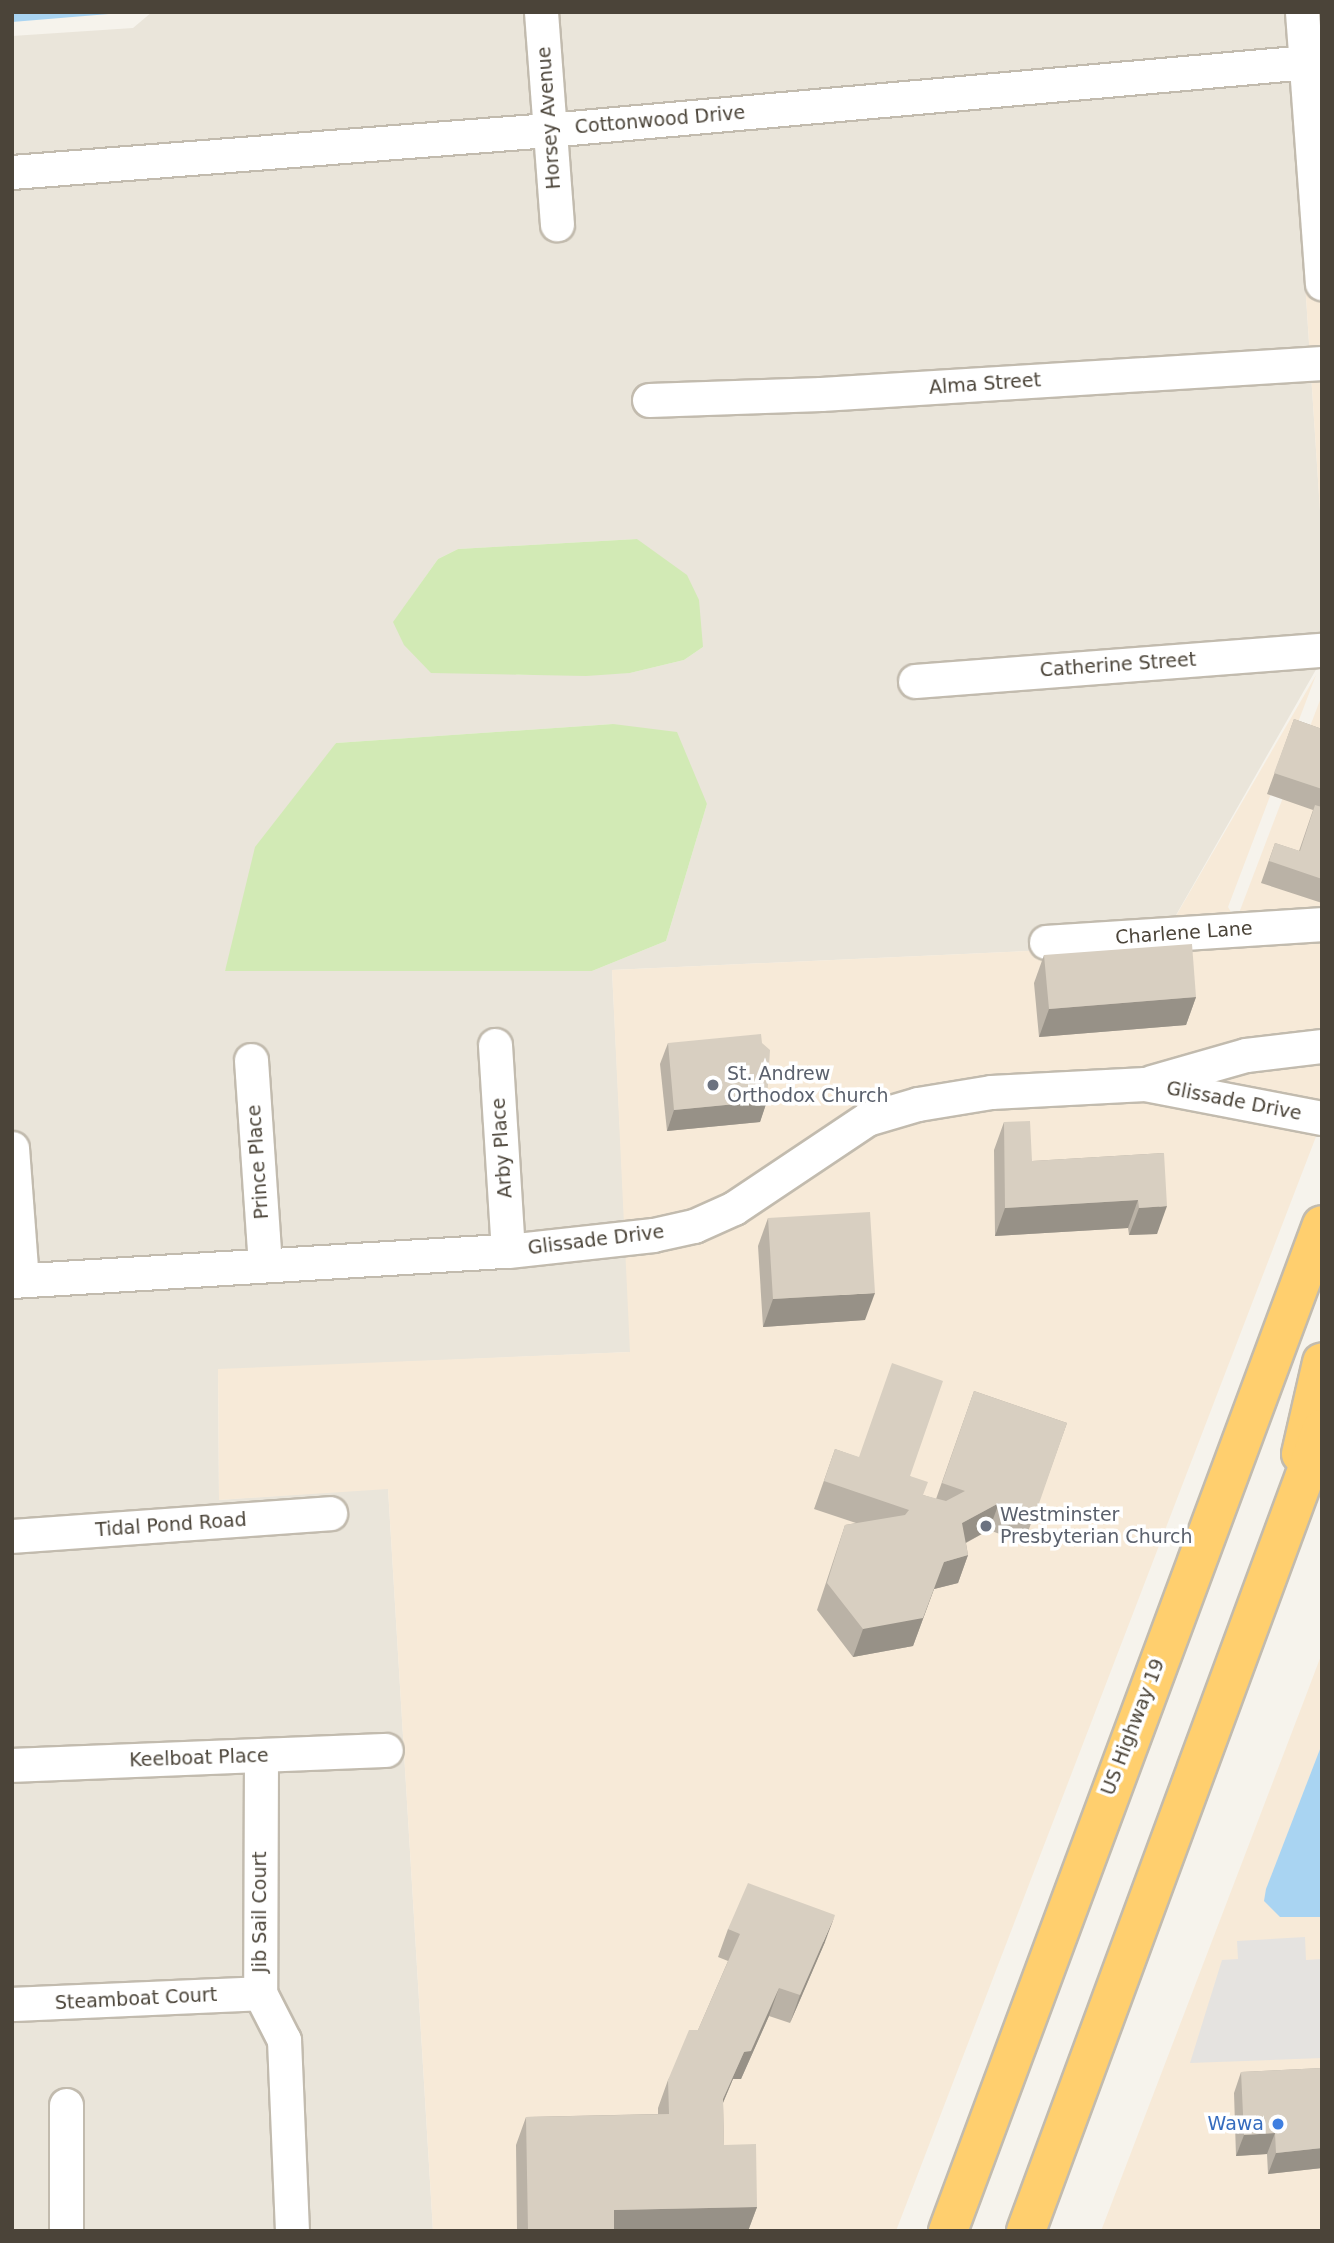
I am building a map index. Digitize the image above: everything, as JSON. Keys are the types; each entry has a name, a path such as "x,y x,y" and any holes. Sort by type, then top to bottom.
{"highway":[{"name":"US Highway 19","path":"948,2231 1322,1225"},
{"path":"1288,1514 1322,1362"},
{"path":"1026,2231 1288,1514 1322,1429"}],"street":[{"name":"Horsey Avenue","path":"541,12 557,224"},
{"path":"1302,12 1322,283"},
{"name":"Cottonwood Drive","path":"12,172 548,130 1307,62"},
{"name":"Alma Street","path":"649,400 821,394 1322,363"},
{"name":"Catherine Street","path":"915,681 1322,650"},
{"name":"Charlene Lane","path":"1046,942 1322,924"},
{"name":"Arby Place","path":"495,1045 509,1251"},
{"name":"Glissade Drive","path":"17,1280 509,1251 653,1236 694,1226 734,1208 867,1119 918,1104 990,1092 1145,1084 1246,1055 1322,1046"},
{"name":"Prince Place","path":"251,1060 265,1264"},
{"name":"Glissade Drive","path":"1145,1084 1322,1118"},
{"path":"12,1149 17,1280"},
{"name":"Tidal Pond Road","path":"12,1536 330,1513"},
{"name":"Keelboat Place","path":"12,1765 386,1750"},
{"name":"Jib Sail Court","path":"261,1755 260,1993 284,2040 292,2231"},
{"name":"Steamboat Court","path":"12,2004 260,1993"},
{"path":"66,2105 66,2231"}],"shaded area":[{"path":"152,12 1292,12 1298,175 1322,541 1322,659 1159,945 612,970 631,1352 218,1370 219,1500 388,1488 433,2231 12,2231 12,36 133,28","holes":["637,539 703,647 684,660 630,673 517,675 409,600 438,559 458,549","613,724 707,804 666,941 592,971 225,971 336,743"]},
{"path":"1292,12 1322,12 1322,541 1298,175"},
{"path":"1316,675 1228,907 1240,927 1322,923 1322,1121 896,2231 433,2231 388,1489 219,1500 218,1369 630,1352 612,970 1159,945"},
{"path":"1322,695 1322,909 1239,913"},
{"path":"1322,1653 1322,2231 1101,2231 1305,1698"},
{"path":"1305,1937 1306,1960 1322,1959 1322,2058 1190,2063 1222,1960 1238,1959 1237,1941"}],"green space":[{"path":"637,539 687,575 699,600 703,647 684,660 630,673 586,676 431,673 404,645 393,622 438,559 458,549"},
{"path":"613,724 677,732 707,804 666,941 592,971 225,971 255,847 336,743"}],"water":[{"path":"12,12 133,12 12,22"},
{"path":"1322,1744 1322,1917 1280,1917 1264,1901 1266,1889"}],"building":[{"path":"1294,719 1322,729 1322,789 1274,773"},
{"path":"1315,805 1322,807 1322,879 1269,861 1275,843 1300,851"},
{"path":"1192,944 1196,997 1049,1009 1044,955"},
{"name":"St. Andrew Orthodox Church","path":"761,1034 762,1043 770,1050 767,1101 674,1110 668,1043"},
{"path":"1030,1121 1032,1161 1164,1153 1167,1206 1139,1208 1138,1200 1005,1208 1004,1122"},
{"path":"870,1212 875,1293 773,1299 768,1218"},
{"name":"Westminster Presbyterian Church","path":"892,1363 943,1381 910,1476 928,1482 923,1495 946,1501 965,1491 942,1483 974,1391 1067,1423 1035,1515 999,1503 962,1523 968,1555 944,1562 923,1618 863,1629 827,1583 845,1525 905,1515 909,1510 824,1481 835,1449 859,1457"},
{"path":"748,1883 835,1915 800,1995 779,1988 751,2051 744,2052 723,2099 724,2145 756,2144 757,2207 614,2210 614,2231 528,2231 526,2117 669,2114 668,2080 689,2030 698,2030 740,1934 728,1929"},
{"name":"Wawa","path":"1322,2068 1322,2148 1276,2153 1275,2133 1244,2135 1241,2072"}],"place":[{"name":"St. Andrew Orthodox Church","path":"713,1085"},
{"name":"Westminster Presbyterian Church","path":"986,1526"},
{"name":"Wawa","path":"1278,2124"}]}
